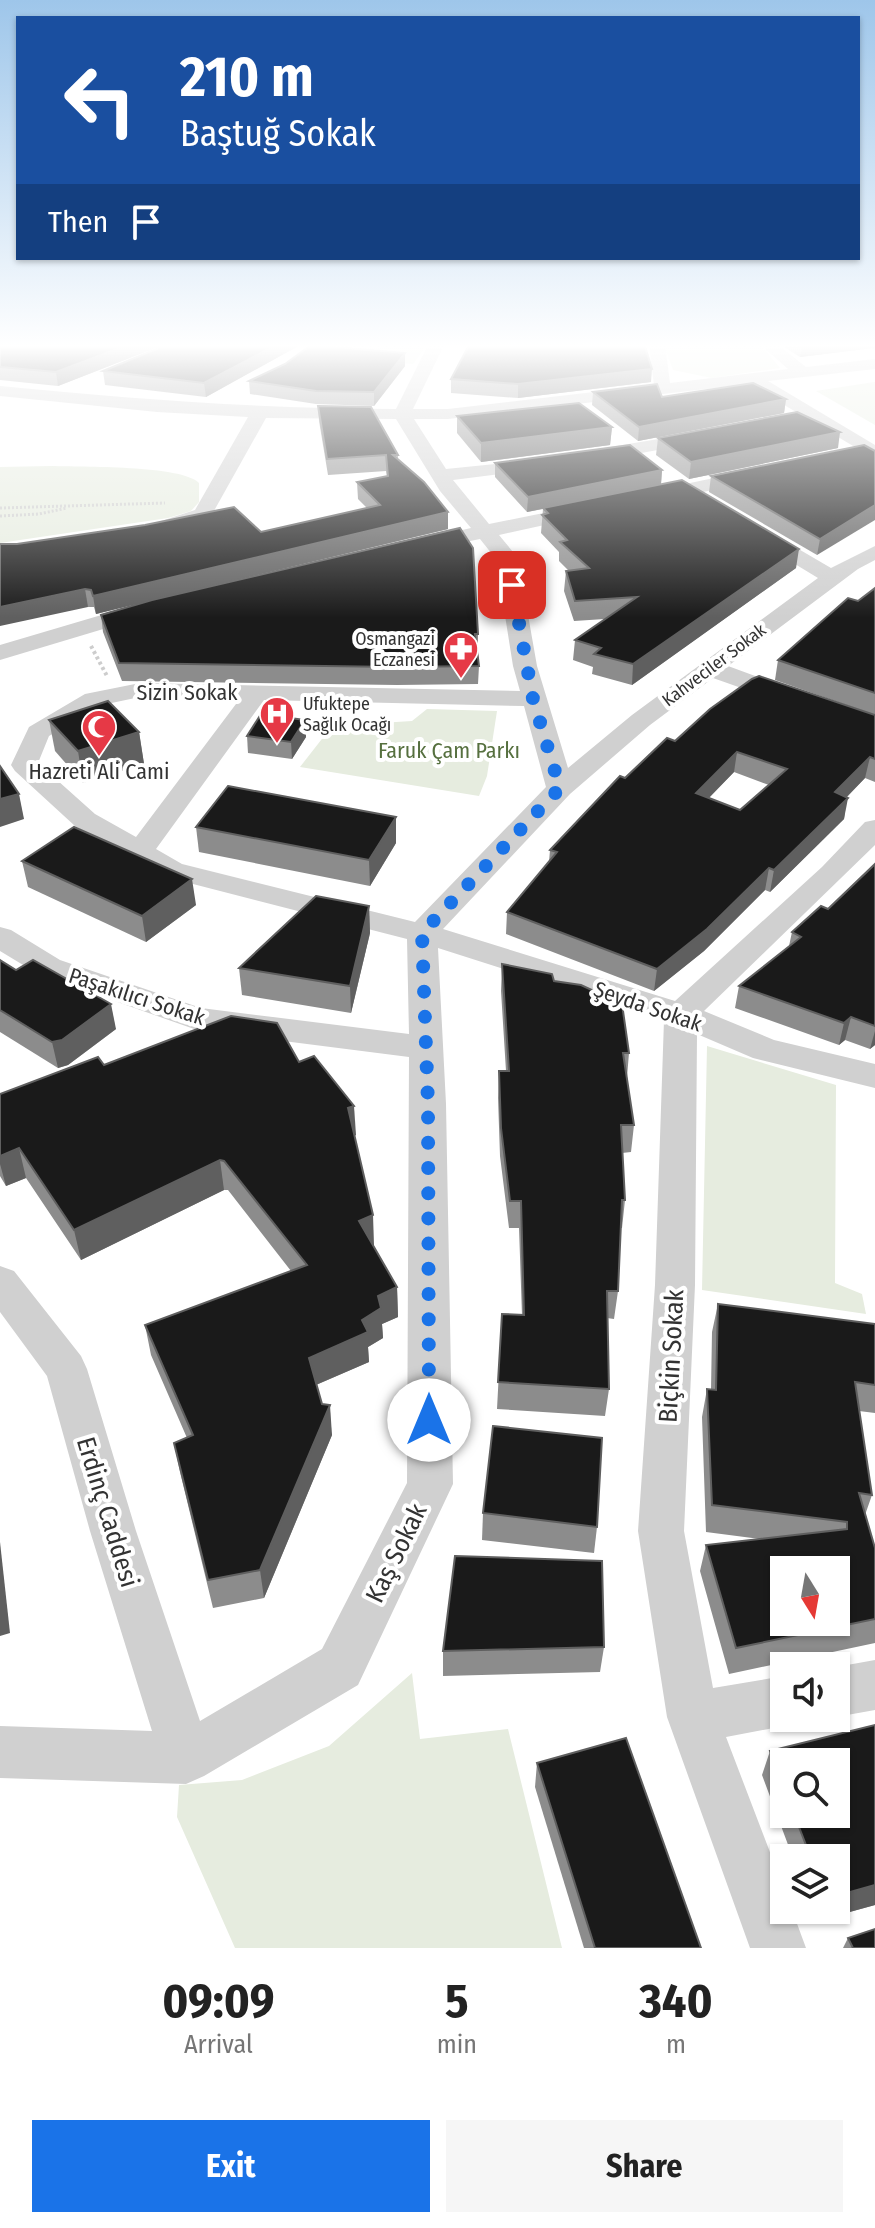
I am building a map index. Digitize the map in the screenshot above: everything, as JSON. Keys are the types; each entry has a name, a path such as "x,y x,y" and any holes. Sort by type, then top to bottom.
{"street":[{"path":"142,531 203,514 214,500 246,436"},
{"path":"415,436 440,476 507,558 533,699 560,788 422,933"},
{"path":"615,436 686,490 713,506"},
{"path":"440,476 634,450 709,436"},
{"path":"846,436 872,452"},
{"path":"839,457 872,452"},
{"path":"639,499 778,470"},
{"path":"407,548 608,506"},
{"path":"739,522 832,577"},
{"name":"Kahveciler Sokak","path":"560,788 641,720 710,668 832,577 875,552"},
{"path":"0,653 162,605"},
{"path":"710,668 815,705"},
{"name":"Sizin Sokak","path":"422,933 172,870 85,820 24,765 38,732 94,699 140,690 533,699"},
{"path":"140,851 257,692"},
{"path":"681,1014 832,873 875,828"},
{"name":"Şeyda Sokak","path":"422,933 681,1014 765,1050 875,1076"},
{"name":"Kaş Sokak","path":"186,1758 340,1667 430,1484 422,933"},
{"name":"Paşakılıcı Sokak","path":"0,937 49,967 197,1019 426,1048"},
{"name":"Biçkin Sokak","path":"681,1014 675,1285 661,1531 693,1717 778,1948"},
{"path":"179,1050 247,1025"},
{"name":"Erdinç Caddesi","path":"0,1282 66,1369 113,1531 186,1758"},
{"path":"850,1689 875,1685"},
{"path":"693,1717 770,1703"},
{"path":"0,1752 186,1758"}],"path":[{"path":"0,508 214,500"},
{"path":"0,516 39,514 72,507"}],"green space":[{"path":"0,467 130,468 173,473 199,483 199,502 191,511 168,518 0,543"},
{"name":"Faruk Çam Parkı","path":"427,709 497,711 487,776 479,796 300,767 332,726 412,721"},
{"path":"707,1046 836,1085 835,1283 862,1294 866,1314 702,1290"},
{"path":"412,1673 420,1739 508,1729 562,1948 235,1948 177,1817 179,1785 242,1780 329,1746"}],"building":[{"path":"323,436 387,436 398,455 393,455 424,482 448,512 93,596 91,590 85,589 0,607 0,544 145,525 234,507 261,532 380,505 357,482 388,476 386,455 327,459"},
{"path":"475,436 539,436 481,443"},
{"path":"669,436 821,436 691,462 658,438"},
{"path":"630,445 662,470 528,497 495,463"},
{"path":"864,445 875,451 875,505 820,539 711,476"},
{"path":"682,480 799,549 633,664 594,654 601,648 575,640 637,597 575,601 566,571 589,568 560,542 567,540 542,515 548,513 543,508"},
{"path":"460,528 473,548 479,666 119,663 101,615 152,600"},
{"path":"875,588 875,693 778,660 848,598 858,601"},
{"path":"759,676 875,715 875,759 870,757 835,792 848,798 774,870 769,868 707,929 657,969 507,912 557,852 550,850 620,776 625,778 667,738 675,741 710,709","holes":["737,752 787,769 740,810 696,793"]},
{"path":"108,701 139,732 78,751 49,720"},
{"path":"261,714 305,720 291,742 247,736"},
{"path":"0,766 19,794 0,799"},
{"path":"228,786 396,817 369,860 196,827"},
{"path":"74,827 192,879 142,916 22,861"},
{"path":"875,864 875,1026 851,1017 844,1023 739,986 801,937 792,932 821,906 828,909"},
{"path":"316,896 369,906 350,986 239,968"},
{"path":"0,960 16,970 33,960 111,1004 62,1040 52,1042 0,1010"},
{"path":"502,964 552,974 554,981 581,985 622,1004 629,1053 623,1053 634,1125 621,1125 625,1200 622,1200 618,1291 607,1291 609,1389 498,1382 502,1314 524,1315 521,1201 510,1201 501,1128 499,1071 509,1071"},
{"path":"231,1016 277,1023 299,1062 314,1056 354,1106 348,1108 373,1215 359,1221 397,1287 378,1296 381,1308 362,1320 368,1332 309,1358 322,1404 330,1405 260,1570 208,1580 174,1443 193,1435 145,1325 307,1265 224,1161 220,1160 74,1230 19,1148 0,1156 0,1094 98,1057 104,1065"},
{"path":"718,1304 875,1324 875,1385 855,1382 872,1495 859,1493 875,1548 875,1619 850,1624 850,1556 770,1556 770,1636 794,1636 736,1648 706,1545 847,1529 847,1522 712,1505 707,1389 716,1390"},
{"path":"493,1426 602,1438 597,1527 483,1513"},
{"path":"455,1556 602,1561 604,1647 443,1651"},
{"path":"875,1725 875,1885 850,1892 850,1844 806,1844 799,1828 850,1828 850,1748 782,1748"},
{"path":"626,1738 701,1948 595,1948 537,1763"},
{"path":"875,1929 875,1948 853,1948 848,1938"}],"place":[{"name":"Osmangazi Eczanesi","path":"461,680"},
{"name":"Ufuktepe Sağlık Ocağı","path":"277,745"},
{"name":"Hazreti Ali Cami","path":"99,758"}],"route":[{"path":"429,1420 428,1104 422,933 560,788 525,666 512,585"}]}
